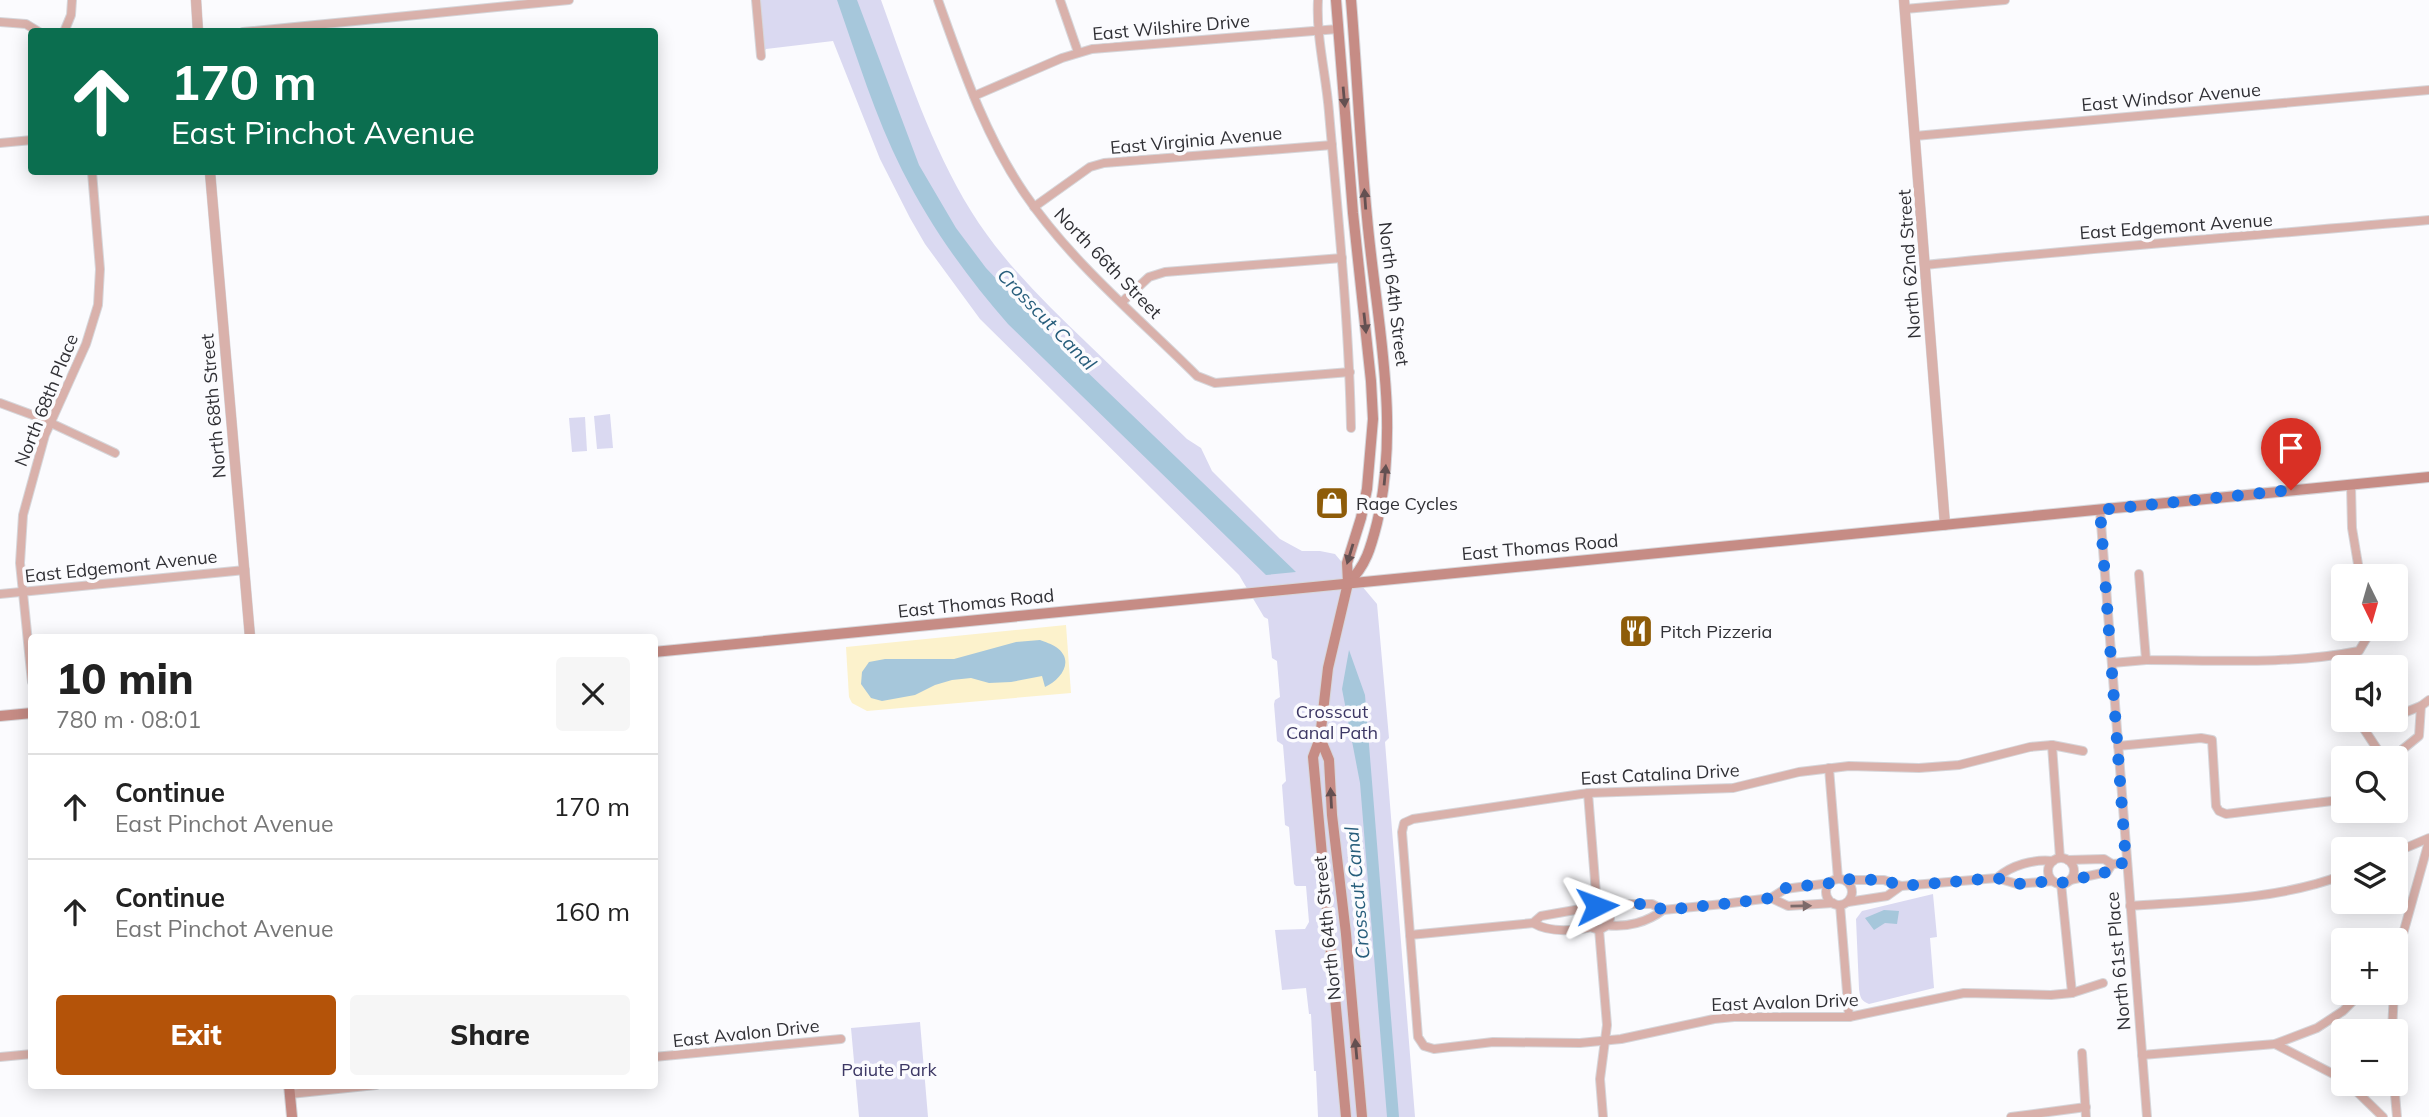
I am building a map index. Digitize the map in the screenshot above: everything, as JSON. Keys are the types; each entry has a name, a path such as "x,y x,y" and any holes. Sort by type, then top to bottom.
{"main road":[{"name":"North 64th Street","path":"1336,0 1353,213 1371,389 1372,429 1367,489 1347,563 1348,583 1328,668 1320,738 1313,757 1346,1117"},
{"name":"North 64th Street","path":"1348,583 1366,561 1380,511 1387,446 1387,389 1367,217 1351,0"},
{"path":"1338,29 1353,27"},
{"path":"1371,389 1387,389"},
{"name":"East Thomas Road","path":"658,652 2429,477"},
{"path":"0,716 28,713"},
{"name":"North 64th Street","path":"1320,738 1329,760 1362,1117"},
{"path":"290,1089 292,1117"}],"street":[{"path":"66,28 71,15 72,0"},
{"path":"196,0 198,28"},
{"path":"284,28 569,0"},
{"path":"756,0 761,56"},
{"name":"North 66th Street","path":"938,0 974,96 1002,155 1034,207 1060,240 1197,376 1215,383 1350,372"},
{"path":"1060,0 1078,52"},
{"path":"1318,0 1317,31 1326,78 1342,258 1351,428"},
{"path":"1904,5 2005,0"},
{"name":"North 62nd Street","path":"1904,5 1945,525"},
{"path":"0,22 26,24 32,28"},
{"name":"East Wilshire Drive","path":"974,96 1078,52 1338,29"},
{"name":"East Windsor Avenue","path":"1915,136 2429,90"},
{"path":"0,143 28,141"},
{"name":"East Virginia Avenue","path":"1034,207 1082,172 1104,163 1332,145"},
{"name":"North 68th Place","path":"28,642 20,563 23,515 32,476 50,422 86,344 98,306 100,269 92,175"},
{"name":"North 68th Street","path":"210,175 250,634"},
{"name":"East Edgemont Avenue","path":"1925,264 2429,219"},
{"path":"1122,302 1149,277 1165,272 1342,258"},
{"path":"0,403 50,422 115,453"},
{"path":"2351,485 2352,528 2358,564"},
{"name":"North 61st Place","path":"2100,510 2147,1117"},
{"name":"East Edgemont Avenue","path":"0,594 245,570"},
{"path":"2139,574 2146,660"},
{"path":"2112,663 2146,660 2267,660 2343,654 2359,651 2365,641"},
{"path":"2408,711 2429,700"},
{"path":"2407,746 2419,736 2421,706"},
{"path":"2118,746 2202,738 2213,740 2216,806 2226,814 2331,801"},
{"path":"2052,745 2060,859 2049,871 2062,881 2072,993"},
{"name":"East Catalina Drive","path":"1410,934 1402,832 1404,823 1413,819 1588,793 1733,788 1799,772 1849,766 1945,766 2030,747 2052,745 2083,751"},
{"path":"1829,768 1838,881 1826,893 1840,903"},
{"path":"1588,793 1598,907 1609,916 1599,927 1607,1025 1600,1079 1603,1117"},
{"path":"2408,848 2429,840"},
{"path":"2405,928 2429,840"},
{"path":"2060,859 2074,869 2062,881"},
{"path":"1997,878 2007,869 2023,864 2060,859 2104,859 2112,864 2126,863"},
{"path":"1410,934 1533,923 1542,928 1562,930 1615,926 1651,920 1663,910 1771,898 1786,888 1838,881 1884,880 1901,886 1997,878 2017,884 2062,881 2107,872 2112,864"},
{"path":"2130,906 2251,895 2331,880"},
{"path":"1838,881 1852,891 1840,903 1849,1017"},
{"path":"1771,898 1788,906 1840,903 1887,896 1901,886"},
{"path":"1533,923 1541,916 1598,907 1653,904 1663,910"},
{"path":"1598,907 1587,912 1586,918 1599,927"},
{"name":"East Avalon Drive","path":"1410,934 1418,1037 1424,1046 1434,1049 1493,1042 1580,1043 1640,1036 1714,1019 1757,1016 1849,1017 1964,993 2072,993 2103,983"},
{"path":"2142,1055 2275,1044 2316,1028 2349,1005"},
{"name":"East Avalon Drive","path":"658,1057 841,1039"},
{"path":"2275,1044 2331,1073"},
{"path":"2082,1053 2086,1117"},
{"path":"0,1057 28,1054"},
{"path":"2362,1096 2384,1117"},
{"path":"2395,1096 2397,1117"},
{"path":"2011,1117 2086,1107"}],"green space":[{"name":"Crosscut Canal Path","path":"756,0 881,0 921,108 944,161 971,211 1010,264 1071,328 1187,439 1201,448 1212,471 1280,539 1302,551 1335,554 1377,604 1389,738 1385,742 1415,1117 1318,1117 1311,1014 1306,988 1282,990 1275,930 1305,929 1309,922 1306,886 1294,884 1289,827 1285,825 1283,745 1277,741 1274,704 1280,697 1277,661 1272,658 1268,619 1264,617 1239,575 980,319 925,244 910,218 880,159 833,41 766,49 761,56"},
{"path":"610,414 613,448 597,449 594,416"},
{"path":"585,417 587,451 572,452 569,418"},
{"path":"1933,894 1937,937 1930,938 1934,988 1869,1004 1864,1002 1859,989 1856,919 1862,911"},
{"name":"Paiute Park","path":"920,1022 928,1117 859,1117 851,1028"}],"sand":[{"path":"1066,625 1071,693 867,711 852,703 849,697 846,647"}],"shaded area":[{"path":"837,0 857,0 919,165 956,228 986,268 1059,345 1296,572 1266,575 1008,324 978,288 937,231 892,150"},
{"path":"1040,640 1056,647 1065,658 1064,670 1056,680 1045,687 1042,676 989,683 971,678 952,680 915,695 882,701 871,698 861,684 862,672 869,662 885,659 954,659 1016,642"},
{"path":"1349,650 1365,695 1399,1117 1387,1117 1360,783 1342,689"},
{"path":"1884,910 1899,911 1897,924 1885,923 1874,930 1865,918"}],"place":[{"name":"Rage Cycles","path":"1332,503"},
{"name":"Pitch Pizzeria","path":"1636,631"}],"route":[{"path":"1597,906 1653,904 1663,910 1723,904 1771,898 1786,888 1830,883 1838,879 1884,880 1901,886 1997,878 2017,884 2053,881 2064,883 2107,872 2112,864 2126,863 2100,510 2291,490"}],"water label":[{"name":"Crosscut Canal","path":"1047,319"},
{"name":"Crosscut Canal","path":"1357,893"}]}
